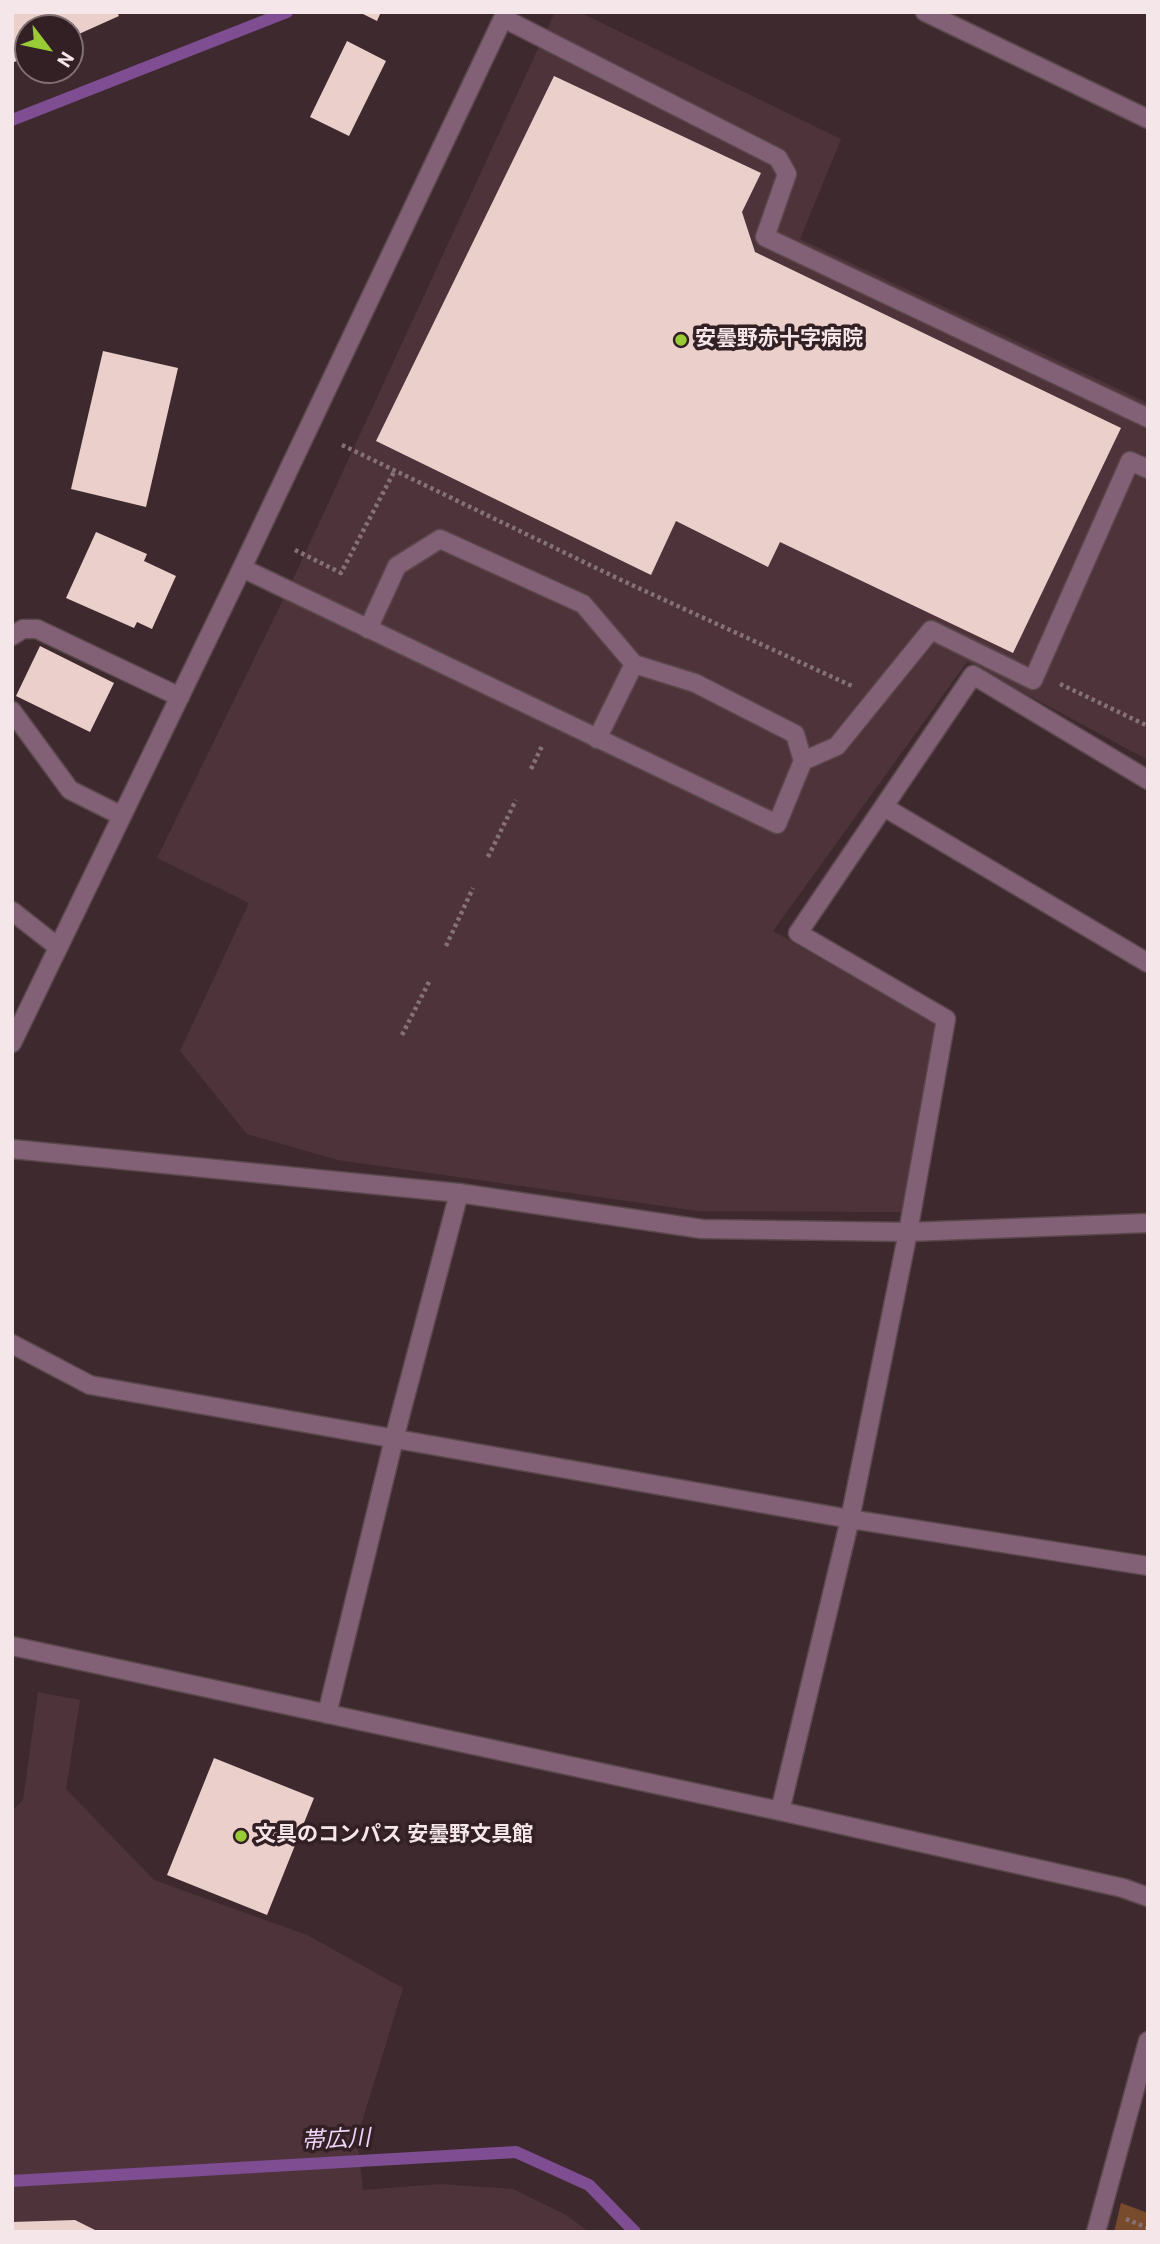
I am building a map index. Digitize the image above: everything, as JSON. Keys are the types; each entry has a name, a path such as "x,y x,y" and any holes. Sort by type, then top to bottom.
{"street":[{"path":"925,12 1148,119"},
{"path":"12,1043 242,568 504,15 778,158 787,174 765,237 1148,418"},
{"path":"803,761 837,746 931,631 1032,680 1130,461 1148,469"},
{"path":"242,568 368,629 777,824 803,761 795,734 695,683 634,664 583,604 440,539 397,566 368,629"},
{"path":"12,636 23,629 37,629 180,696"},
{"path":"597,738 634,664"},
{"path":"780,1811 850,1519 908,1232 946,1018 798,933 973,675 1148,780"},
{"path":"12,711 70,790 122,816"},
{"path":"884,807 1148,963"},
{"path":"12,911 58,947"},
{"path":"12,1149 459,1194 702,1229 908,1232 1148,1223"},
{"path":"327,1714 394,1439 459,1194"},
{"path":"12,1344 90,1385 850,1519 1148,1566"},
{"path":"12,1646 780,1811 1123,1888 1148,1897"},
{"path":"1096,2232 1148,2041"}],"path":[{"path":"342,444 621,580 856,688"},
{"path":"295,550 341,573 395,470"},
{"path":"1051,679 1148,726"},
{"path":"531,769 548,735"},
{"path":"488,857 516,800"},
{"path":"446,946 473,888"},
{"path":"402,1035 430,980"}],"shaded area":[{"path":"555,12 579,12 841,139 800,239 1148,403 1148,760 967,662 773,931 938,1026 901,1212 698,1211 338,1160 247,1134 180,1051 249,903 157,858 296,573"},
{"path":"38,1692 80,1700 66,1789 154,1880 307,1935 403,1988 357,2138 363,2190 441,2184 513,2189 566,2215 589,2232 12,2232 12,1811 23,1800"},
{"path":"1121,2203 1148,2213 1148,2232 1114,2232"}],"building":[{"path":"12,12 117,12 119,16 84,32 84,14 14,14 12,63"},
{"path":"359,12 381,12 377,21"},
{"path":"347,41 386,61 349,136 310,117"},
{"name":"安曇野赤十字病院","path":"554,76 761,173 742,212 755,252 1121,428 1013,653 780,542 768,567 676,521 651,575 376,441"},
{"path":"103,351 178,368 146,507 71,489"},
{"path":"96,532 147,554 144,561 176,576 152,629 137,622 134,628 66,598"},
{"path":"40,646 114,683 90,732 16,696"},
{"name":"文具のコンパス 安曇野文具館","path":"214,1758 314,1798 267,1915 167,1875"},
{"path":"75,2220 99,2232 12,2232 12,2222"}],"waterway":[{"path":"12,120 287,12"},
{"name":"帯広川","path":"12,2181 516,2152 589,2185 635,2232"}],"place":[{"name":"安曇野赤十字病院","path":"681,340"},
{"name":"文具のコンパス 安曇野文具館","path":"241,1836"}]}
